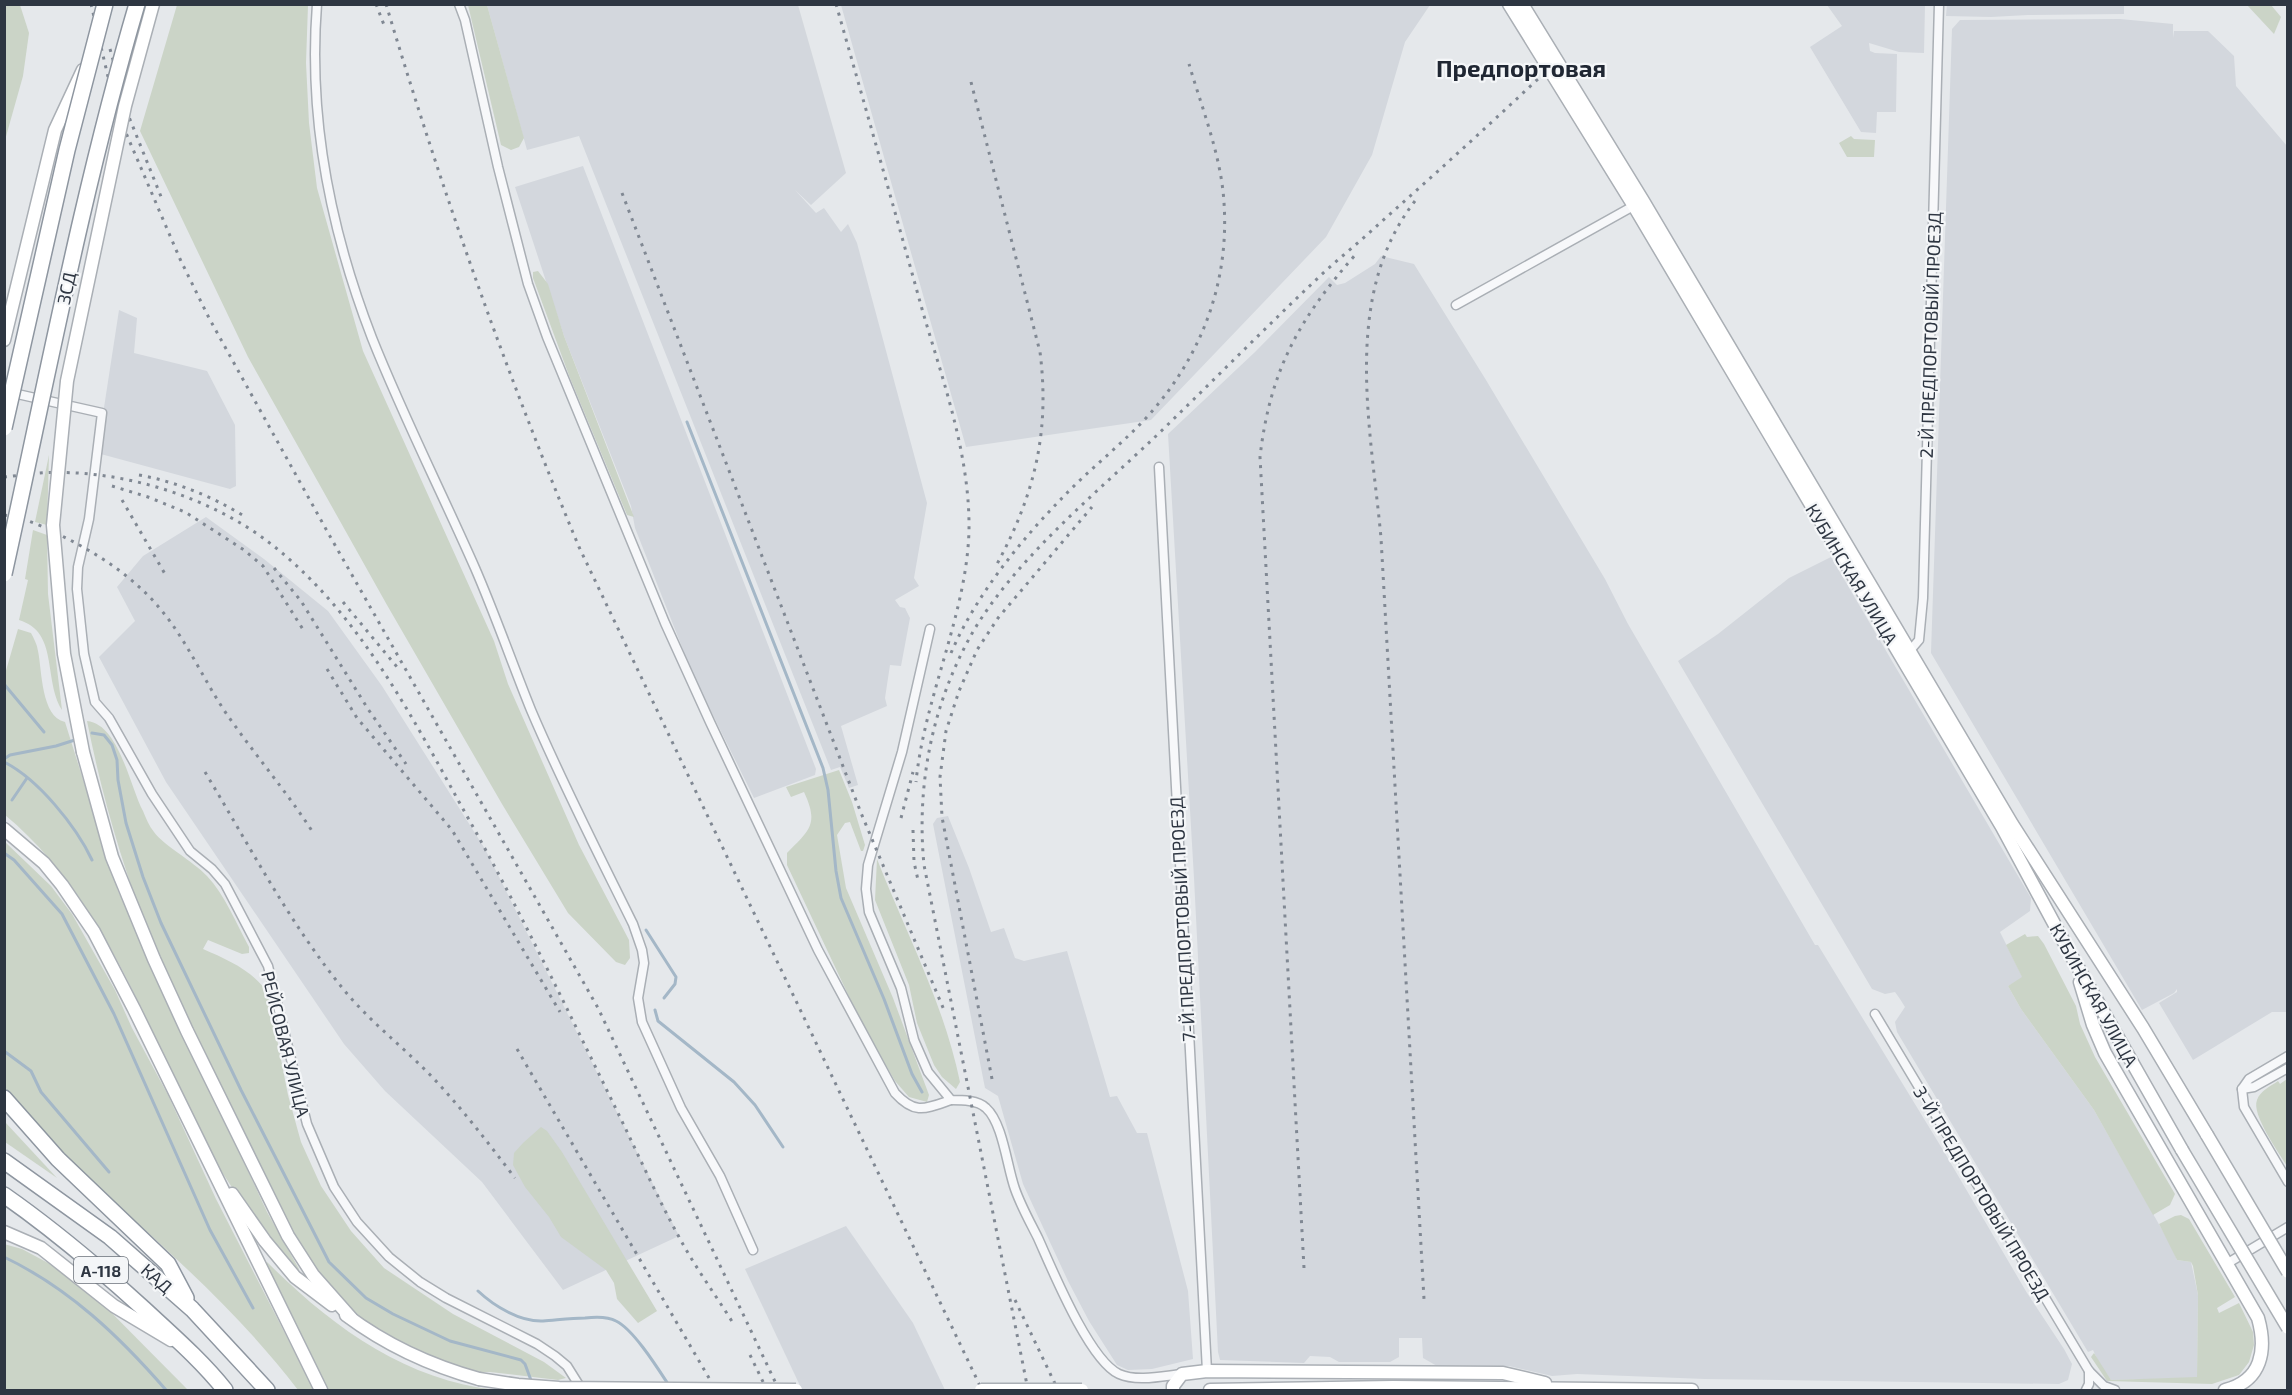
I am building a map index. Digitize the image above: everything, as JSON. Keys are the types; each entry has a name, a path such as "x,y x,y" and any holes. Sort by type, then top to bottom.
{"highway":[{"name":"ЗСД","path":"4,428 67,150 105,4"},
{"name":"ЗСД","path":"4,574 93,170 112,90 137,4"},
{"path":"4,1098 57,1160 168,1264 192,1309"},
{"name":"КАД","path":"4,1161 110,1237 192,1309 267,1390"},
{"name":"КАД","path":"4,1196 45,1224 93,1263 191,1352 225,1390"}],"main road":[{"path":"153,4 125,106 67,381 53,525 64,654 83,752 112,857 154,959 288,1236 312,1275 351,1318"},
{"name":"КУБИНСКАЯ УЛИЦА","path":"1509,4 1638,203"},
{"name":"КУБИНСКАЯ УЛИЦА","path":"1522,4 1906,655 2143,1028 2288,1272"},
{"path":"4,340 55,130 95,45"},
{"name":"КУБИНСКАЯ УЛИЦА","path":"1906,655 2071,955 2182,1150 2288,1328"},
{"path":"4,829 44,863 94,932 321,1390"},
{"path":"2071,955 2095,1031 2105,1053 2259,1318 2263,1351 2256,1369 2242,1383 2225,1390"},
{"path":"208,1158 265,1241 295,1277 351,1318 408,1353 451,1371 479,1379 559,1388 796,1390"},
{"path":"4,1233 41,1248 114,1306 191,1352"},
{"path":"1173,1390 1173,1386 1182,1374 1207,1371 1503,1373 1564,1388"},
{"path":"1210,1390 1284,1388 1692,1390"},
{"path":"981,1390 1082,1390"}],"street":[{"path":"317,4 316,92 325,175 338,234 357,295 384,366 480,580 532,711 633,924 644,963 638,998 642,1022 681,1108 720,1176 753,1250"},
{"path":"459,4 465,20 498,167 528,284 613,499 705,711 819,950 894,1093 906,1106 918,1109 951,1100 969,1101 986,1107 996,1123 1015,1190 1064,1296 1087,1338 1107,1364 1118,1373 1135,1378 1182,1374"},
{"name":"2-Й ПРЕДПОРТОВЫЙ ПРОЕЗД","path":"1906,655 1919,640 1923,598 1940,4"},
{"path":"1456,305 1638,203"},
{"name":"РЕЙСОВАЯ УЛИЦА","path":"4,391 102,413 89,519 78,567 84,654 95,702 109,717 152,794 190,851 212,869 225,884 268,966 307,1124 325,1168 345,1205 379,1247 404,1269 446,1298 547,1350 567,1366 582,1390"},
{"name":"7-Й ПРЕДПОРТОВЫЙ ПРОЕЗД","path":"1159,467 1207,1371"},
{"path":"930,629 902,752 868,865 866,888 869,912 901,988 914,1040 928,1072 951,1100"},
{"name":"3-Й ПРЕДПОРТОВЫЙ ПРОЕЗД","path":"1875,1014 2089,1371 2104,1386 2115,1390"},
{"path":"2288,1056 2249,1079 2242,1089 2244,1107 2288,1182"},
{"path":"2242,1089 2254,1087 2288,1068"},
{"path":"2228,1263 2288,1227"},
{"path":"2086,1390 2089,1384 2089,1371"}],"shaded area":[{"path":"5,4 20,5 29,33 23,76 5,140"},
{"path":"841,4 1430,5 1405,42 1372,155 1326,237 1151,420 966,447"},
{"path":"1947,4 2124,5 2124,14 1946,16"},
{"path":"177,5 308,5 306,63 309,123 317,188 363,351 494,641 508,684 579,845 629,940 630,958 625,965 616,962 568,913 502,804 248,357 140,131"},
{"path":"468,5 487,5 524,138 519,147 511,150 501,145"},
{"path":"487,5 798,5 846,173 811,205 795,190 816,213 824,208 841,232 848,224 857,243 927,503 914,578 919,586 895,600 900,607 905,608 910,618 901,666 890,665 885,698 887,706 841,726 858,785 849,788 840,767 831,770 579,136 527,150"},
{"path":"1827,5 1925,5 1924,53 1899,52 1869,43 1870,51 1875,53 1897,54 1896,112 1877,112 1876,133 1861,132 1810,47 1842,26"},
{"path":"2247,5 2271,5 2281,17 2274,34"},
{"path":"2120,19 2173,24 2173,38 2174,31 2208,31 2234,56 2236,86 2287,146 2287,1012 2272,1012 2193,1060 2159,1003 2177,992 2177,989 2174,993 2142,1010 1931,653 1952,29 1960,20"},
{"path":"1851,136 1854,139 1875,140 1874,157 1847,157 1839,143"},
{"path":"583,166 816,769 815,775 754,798 693,675 635,528 631,506 564,336 515,187"},
{"path":"1381,256 1414,264 1486,380 1605,579 1628,624 1815,945 1818,945 2027,1293 2064,1349 2072,1364 2068,1380 2059,1384 1705,1379 1577,1374 1552,1376 1509,1366 1437,1366 1423,1358 1422,1338 1399,1338 1399,1357 1390,1362 1339,1362 1330,1357 1310,1356 1304,1363 1220,1360 1168,434 1255,352 1329,277 1337,285 1345,283 1375,264"},
{"path":"538,271 548,284 564,336 634,517 627,515 570,378 533,278 533,272"},
{"path":"119,310 137,318 134,353 207,371 235,425 236,486 230,489 97,453"},
{"path":"49,455 47,525 35,522"},
{"path":"206,517 264,559 328,611 382,686 485,849 679,1236 563,1290 482,1182 385,1091 344,1044 166,782 99,657 135,621 117,587 143,556"},
{"path":"33,530 47,535 48,594 62,710 56,698 45,646 40,635 32,626 19,620 28,580 25,579"},
{"path":"1831,557 2031,898 2030,911 2000,932 2023,978 2008,986 2021,1009 2094,1110 2173,1249 2177,1260 2191,1262 2198,1295 2197,1378 2111,1380 2093,1350 2088,1352 1897,1032 1895,1022 1905,1007 1895,992 1885,994 1872,989 1678,661 1718,634 1789,578"},
{"path":"18,629 31,633 36,644 47,702 57,718 65,722 118,891 267,1212 299,1269 297,1273 248,1210 205,1143 143,1011 97,926 71,886 40,849 5,815 5,674"},
{"path":"87,721 98,725 115,744 152,830 207,876 235,919 249,947 249,953 242,954 208,940 203,949 247,972 268,993 288,1095 301,1142 321,1186 351,1231 384,1268 453,1314 544,1362 566,1378 558,1380 472,1371 450,1365 403,1344 380,1330 341,1301 321,1281 306,1258 275,1199 160,962 122,859 99,777"},
{"path":"839,770 852,802 865,845 861,851 850,822 845,823 837,835 846,888 893,998 929,1095 927,1102 909,1097 895,1081 861,1022 787,865 787,853 810,826 811,812 804,792 791,797 786,787"},
{"path":"948,816 991,932 1004,928 1015,958 1024,961 1067,951 1110,1097 1117,1096 1137,1133 1147,1133 1188,1291 1193,1359 1152,1369 1128,1370 1117,1365 1089,1321 1068,1281 1023,1184 998,1096 985,1088 933,824 937,818"},
{"path":"4,841 51,886 72,914 115,990 132,1028 168,1095 216,1199 314,1390 298,1390 215,1296 45,1137 17,1105 5,1087"},
{"path":"877,859 944,1025 960,1082 956,1089 942,1077 934,1065 917,1023 909,985 875,900"},
{"path":"2025,934 2027,937 2038,936 2044,944 2076,1006 2080,1024 2095,1057 2175,1194 2170,1205 2153,1215 2094,1110 2021,1009 2008,986 2022,977 2006,945"},
{"path":"2287,1079 2287,1166 2262,1124 2256,1106 2258,1097 2263,1091 2278,1081 2280,1084"},
{"path":"5,1122 57,1178 5,1142"},
{"path":"541,1127 547,1131 562,1152 657,1311 638,1323 617,1299 614,1283 606,1270 561,1237 549,1217 525,1187 513,1165 514,1153"},
{"path":"2181,1215 2189,1219 2235,1297 2217,1308 2219,1313 2239,1303 2253,1332 2254,1345 2249,1362 2239,1375 2212,1384 2107,1381 2091,1357 2094,1353 2111,1380 2197,1377 2198,1295 2193,1266 2191,1262 2177,1260 2159,1224"},
{"path":"846,1226 913,1323 945,1390 802,1390 745,1269"},
{"path":"4,1244 22,1249 78,1279 188,1390 5,1390"},
{"path":"267,1262 316,1307 371,1346 430,1375 496,1390 327,1390 265,1268"}],"waterway":[{"path":"687,422 823,768 828,790 841,898 884,999 912,1074 922,1092"},
{"path":"4,684 44,732"},
{"path":"92,733 104,735 112,745 117,760 118,780 126,823 161,923 241,1090 329,1262 366,1298 393,1314 450,1341 521,1360 525,1364 532,1383"},
{"path":"4,759 10,755 78,739"},
{"path":"4,762 30,780 55,805 92,860"},
{"path":"12,800 27,778"},
{"path":"4,853 14,860 62,914 114,1014 210,1230 253,1308"},
{"path":"646,930 676,977 675,984 664,998"},
{"path":"655,1010 658,1021 734,1082 755,1105 783,1147"},
{"path":"4,1051 31,1071 41,1092 109,1172"},
{"path":"4,1257 50,1283 92,1315 166,1390"},
{"path":"478,1291 500,1307 517,1316 534,1321 600,1317 616,1321 637,1340 668,1384"}],"railway":[{"path":"91,4 109,81 123,126 180,259 209,318 327,531 598,1008 779,1390"},
{"path":"376,4 384,25"},
{"path":"386,4 475,278 525,413 579,547 982,1390"},
{"path":"836,4 954,418 968,502 969,530 961,593 927,719 916,782"},
{"path":"110,49 129,117 162,199"},
{"path":"951,653 973,610 1016,550 1065,495 1127,437 1167,393 1184,367 1210,312 1223,253 1225,223 1223,191 1209,127 1189,64"},
{"path":"1028,1390 924,865 922,834 925,773 938,714 948,685 974,630 992,603 1034,552 1319,277 1539,78"},
{"path":"971,82 1040,352 1043,381 1043,409 1037,461 1021,512 997,564"},
{"path":"622,193 861,813 944,1010"},
{"path":"1415,201 1392,238 1377,278 1369,320 1367,364 1368,408 1381,538 1424,1299"},
{"path":"1304,1268 1260,457 1271,398 1290,347 1318,301 1356,254"},
{"path":"4,477 40,473 100,475 162,489 192,499 247,527 271,544 302,571 330,601 380,666 484,846 562,998 671,1222 733,1323"},
{"path":"139,475 193,491 244,516"},
{"path":"112,486 185,512 244,550 263,566 304,631"},
{"path":"122,500 165,574"},
{"path":"992,1079 942,817 940,777 946,731 959,691 977,650 998,618 1092,507"},
{"path":"4,515 37,524 81,546 119,570 142,589 172,624 224,710 314,834"},
{"path":"274,568 301,601 368,709 406,764"},
{"path":"343,602 397,667"},
{"path":"327,669 357,718 452,830 560,1012"},
{"path":"205,772 271,884 324,965 354,1002 446,1092 515,1178"},
{"path":"901,818 913,772"},
{"path":"913,830 914,862 918,880"},
{"path":"517,1049 716,1390"},
{"path":"1015,1300 1058,1390"},
{"path":"750,1355 767,1390"}],"district":[{"name":"Предпортовая","path":"1521,67"}]}
